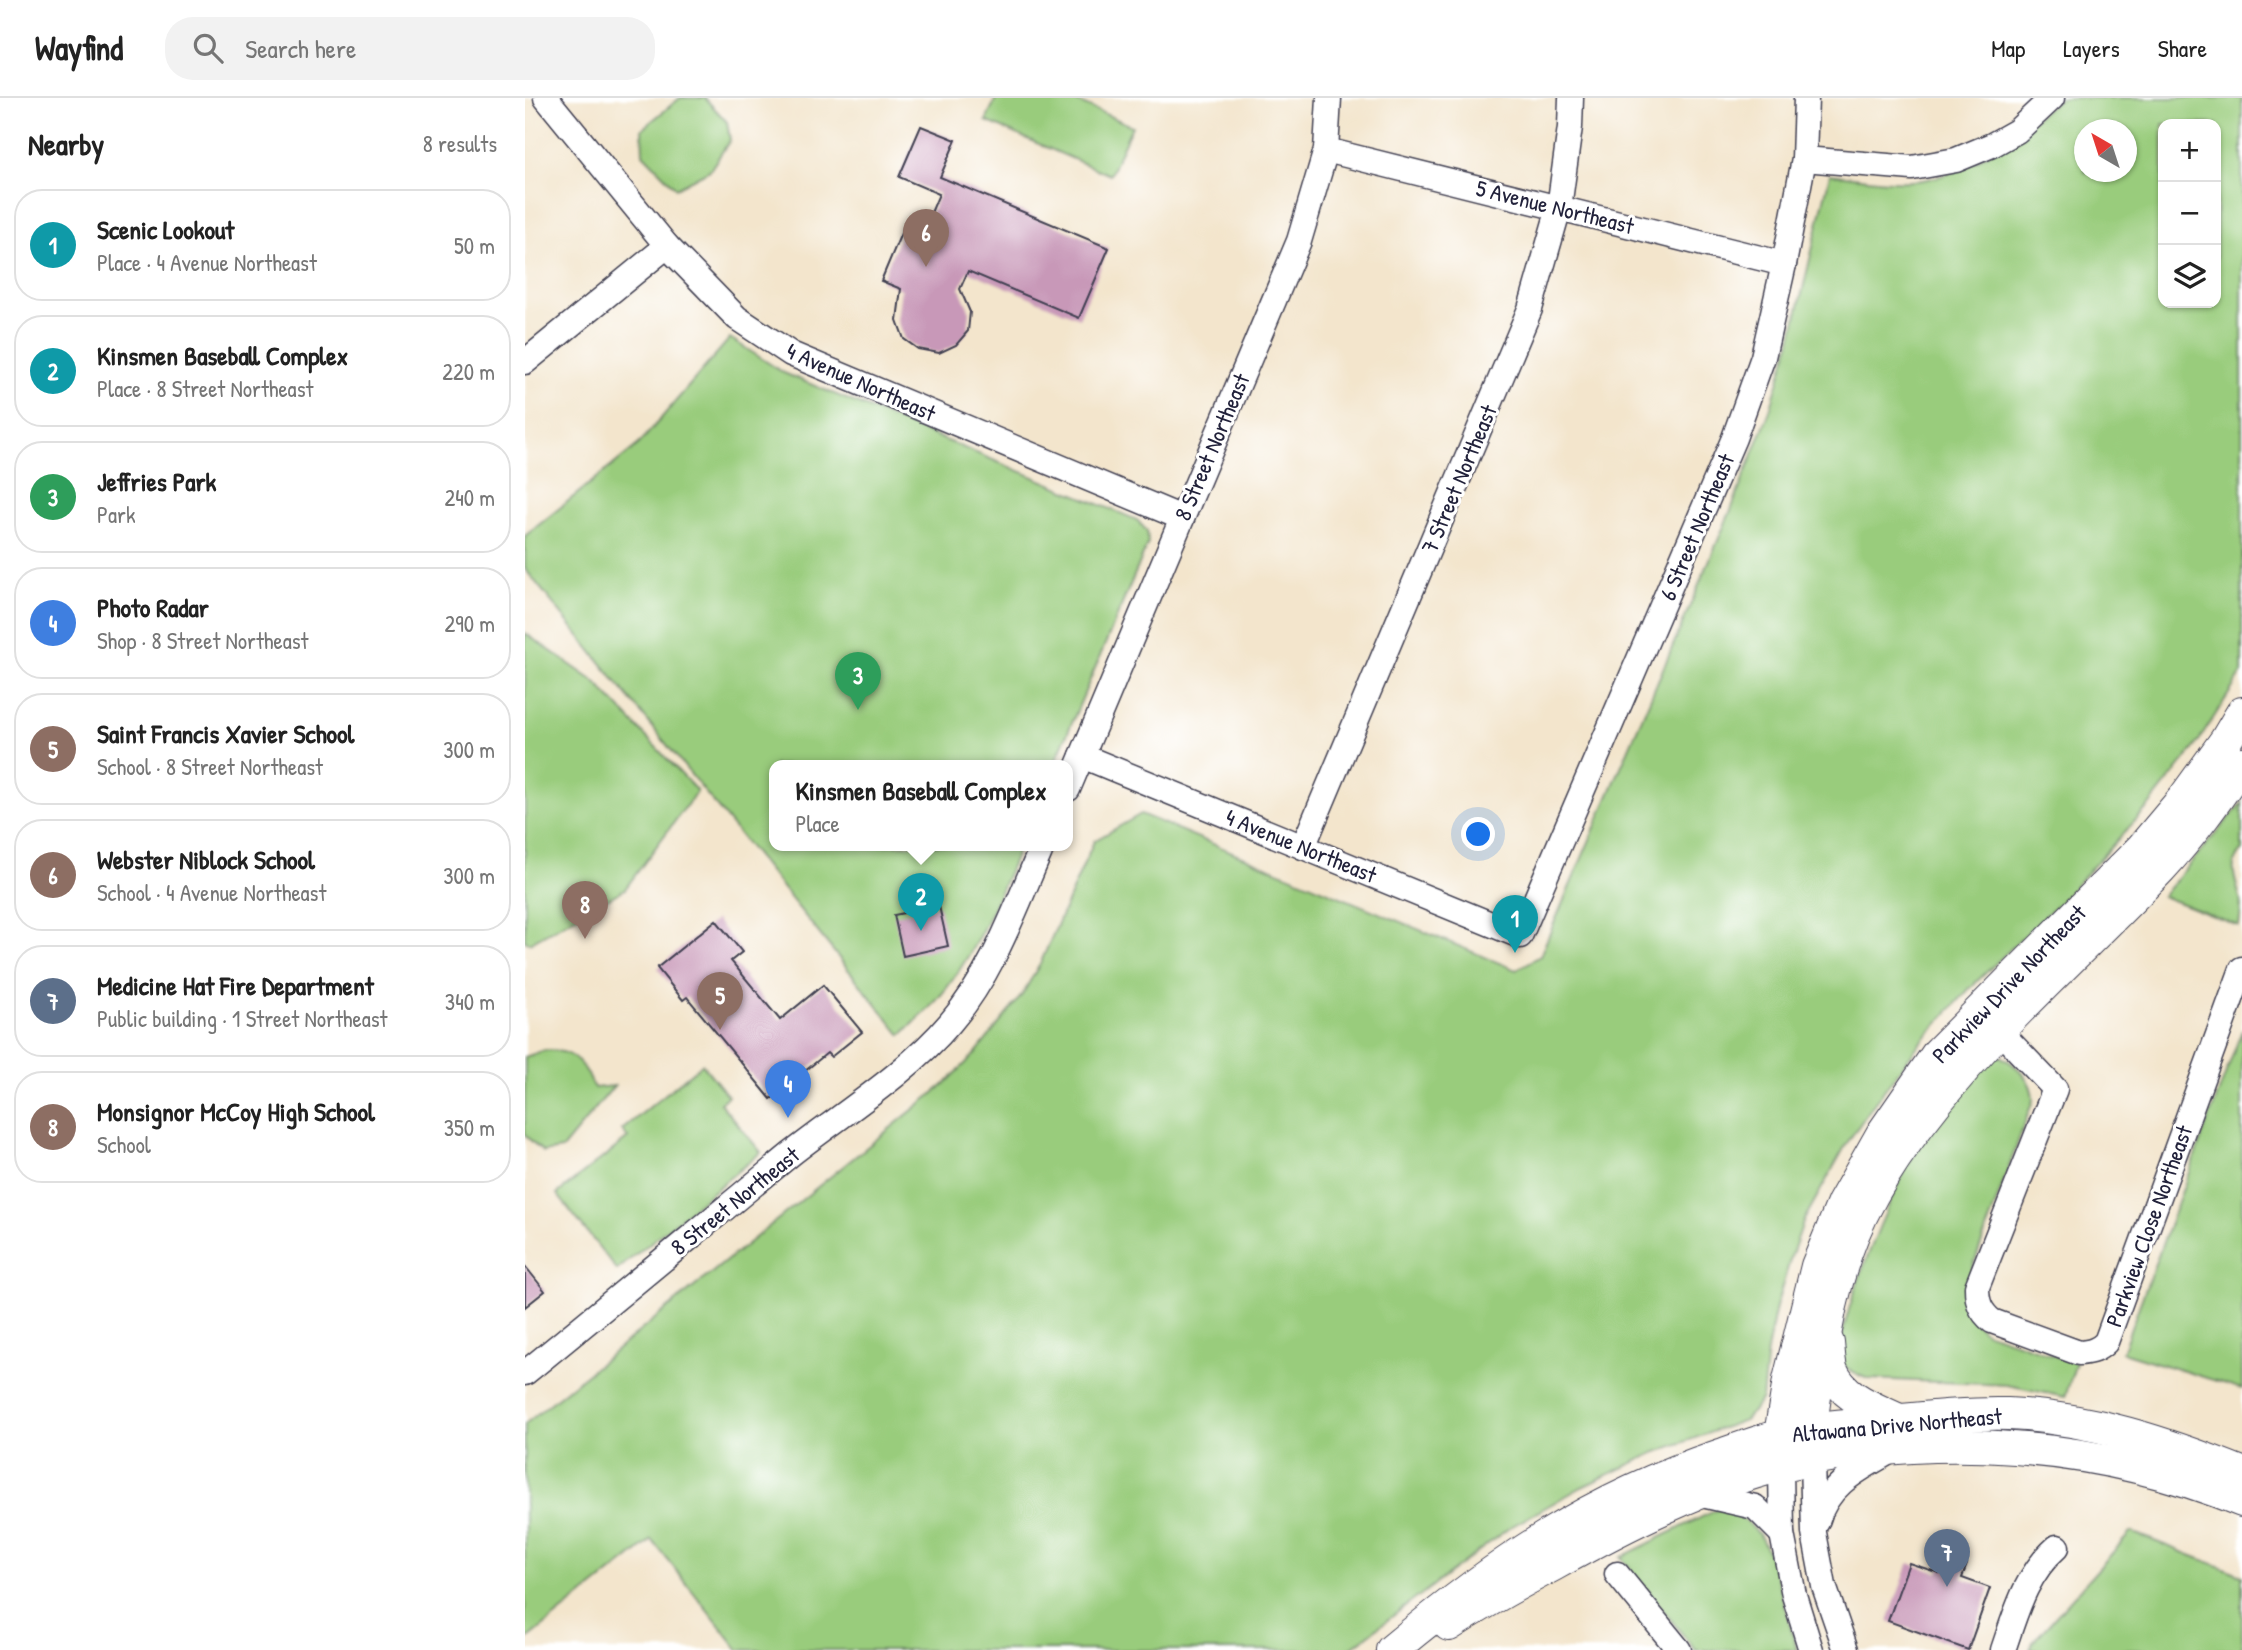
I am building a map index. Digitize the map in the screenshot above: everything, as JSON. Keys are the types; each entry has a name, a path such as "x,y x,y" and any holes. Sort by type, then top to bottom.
{"main road":[{"name":"Parkview Drive Northeast","path":"1796,1448 1846,1251 1871,1196 1908,1137 1967,1064 1989,1019 2070,923 2142,848 2185,797 2242,713"},
{"name":"Parkview Drive Northeast","path":"1796,1448 1801,1326 1817,1266 1843,1203 1882,1134 1938,1053 1989,1019 2162,867 2200,822 2242,763"},
{"path":"1826,1325 1831,1369 1842,1389 1868,1405 1898,1434"},
{"name":"Altawana Drive Northeast","path":"1392,1650 1451,1601 1516,1553 1594,1507 1674,1471 1796,1448 1898,1434 1952,1415 2009,1414 2084,1423 2161,1442 2236,1485"},
{"name":"Altawana Drive Northeast","path":"1411,1650 1460,1618 1606,1536 1796,1448"}],"street":[{"name":"4 Avenue Northeast","path":"546,98 667,246 737,318 791,355 1182,518"},
{"name":"8 Street Northeast","path":"1073,777 1299,241 1326,150 1329,98"},
{"name":"7 Street Northeast","path":"1303,847 1530,309 1559,208 1570,127 1571,98"},
{"name":"6 Street Northeast","path":"1520,936 1734,439 1762,357 1784,264 1804,159 1806,98"},
{"path":"1804,159 1912,168 1956,160 2017,131 2052,98"},
{"name":"5 Avenue Northeast","path":"1326,150 1784,264"},
{"path":"525,362 667,246"},
{"name":"4 Avenue Northeast","path":"1082,756 1520,936"},
{"name":"8 Street Northeast","path":"525,1373 793,1153 919,1055 950,1023 975,991 994,958 1040,851"},
{"name":"Parkview Close Northeast","path":"1989,1019 2055,1089 1977,1287 1977,1302 1992,1321 2079,1353 2090,1352 2099,1349 2106,1342 2242,969"},
{"path":"1814,1533 1820,1509 1831,1491 1898,1434"},
{"name":"Parkview Drive Northeast","path":"1796,1448 1824,1586 1846,1650"},
{"name":"Parkview Drive Northeast","path":"1796,1448 1782,1534 1794,1595 1811,1650"},
{"path":"1697,1494 1755,1507 1782,1534"},
{"path":"2003,1650 2025,1588 2044,1558 2057,1547"},
{"path":"1617,1574 1679,1650"}],"green space":[{"path":"680,98 705,98 727,122 730,140 710,170 676,188 643,154 642,129"},
{"path":"996,98 1069,98 1132,126 1110,175 986,121"},
{"path":"2060,98 2242,98 2242,673 2195,747 2147,808 2059,903 1970,988 1920,1043 1847,1143 1804,1220 1776,1307 1767,1351 1762,1399 1745,1420 1654,1453 1582,1487 1509,1528 1348,1650 739,1650 652,1540 525,1641 525,1424 946,1083 975,1054 1022,995 1041,962 1094,841 1141,814 1516,970 1540,956 1731,510 1769,413 1790,344 1830,174 1891,181 1933,178 1973,163 2009,139"},
{"path":"730,338 784,373 1137,520 1147,531 1148,543 1056,760 769,760 769,851 1018,851 984,927 962,966 936,1001 901,1035 525,569 525,536 639,444"},
{"path":"525,633 595,682 697,791 625,889 529,943 525,941"},
{"path":"2242,803 2242,850 2234,867 2241,901 2239,926 2162,896"},
{"path":"2242,1030 2242,1389 2122,1352"},
{"path":"545,1050 563,1052 577,1059 594,1088 614,1086 562,1149 543,1152 525,1135 525,1057"},
{"path":"1998,1055 2011,1063 2027,1079 2033,1100 1965,1289 1967,1306 1974,1321 1985,1332 2076,1363 2065,1397 2007,1385 1869,1379 1858,1375 1842,1363 1841,1347 1845,1323 1867,1258 1894,1193 1915,1153 1941,1117 1987,1059"},
{"path":"702,1064 728,1096 720,1103 761,1152 617,1270 557,1194 628,1138 622,1130"},
{"path":"1718,1509 1733,1513 1759,1534 1772,1560 1797,1650 1695,1650 1621,1557"},
{"path":"2131,1532 2242,1575 2242,1650 2030,1650 2032,1643"}],"building":[{"path":"921,126 956,140 940,177 1109,248 1079,318 968,271 960,289 970,312 968,331 956,345 939,353 918,349 904,339 897,320 901,289 881,281 907,219 925,227 939,194 899,177"},
{"path":"939,906 948,946 903,956 894,915"},
{"path":"716,920 742,952 731,961 780,1020 823,985 862,1032 831,1057 827,1053 771,1099 687,997 683,1000 657,968"},
{"path":"525,1266 545,1291 525,1307"},
{"path":"1945,1556 1967,1564 1962,1578 1990,1588 1968,1650 1888,1621 1909,1563 1939,1573"}],"place":[{"name":"Webster Niblock School","path":"926,267"},
{"name":"Jeffries Park","path":"858,710"},
{"name":"Kinsmen Baseball Complex","path":"921,931"},
{"name":"Monsignor McCoy High School","path":"585,939"},
{"name":"Scenic Lookout","path":"1515,953"},
{"name":"Saint Francis Xavier School","path":"720,1030"},
{"name":"Photo Radar","path":"788,1118"},
{"name":"Medicine Hat Fire Department","path":"1947,1587"}]}
